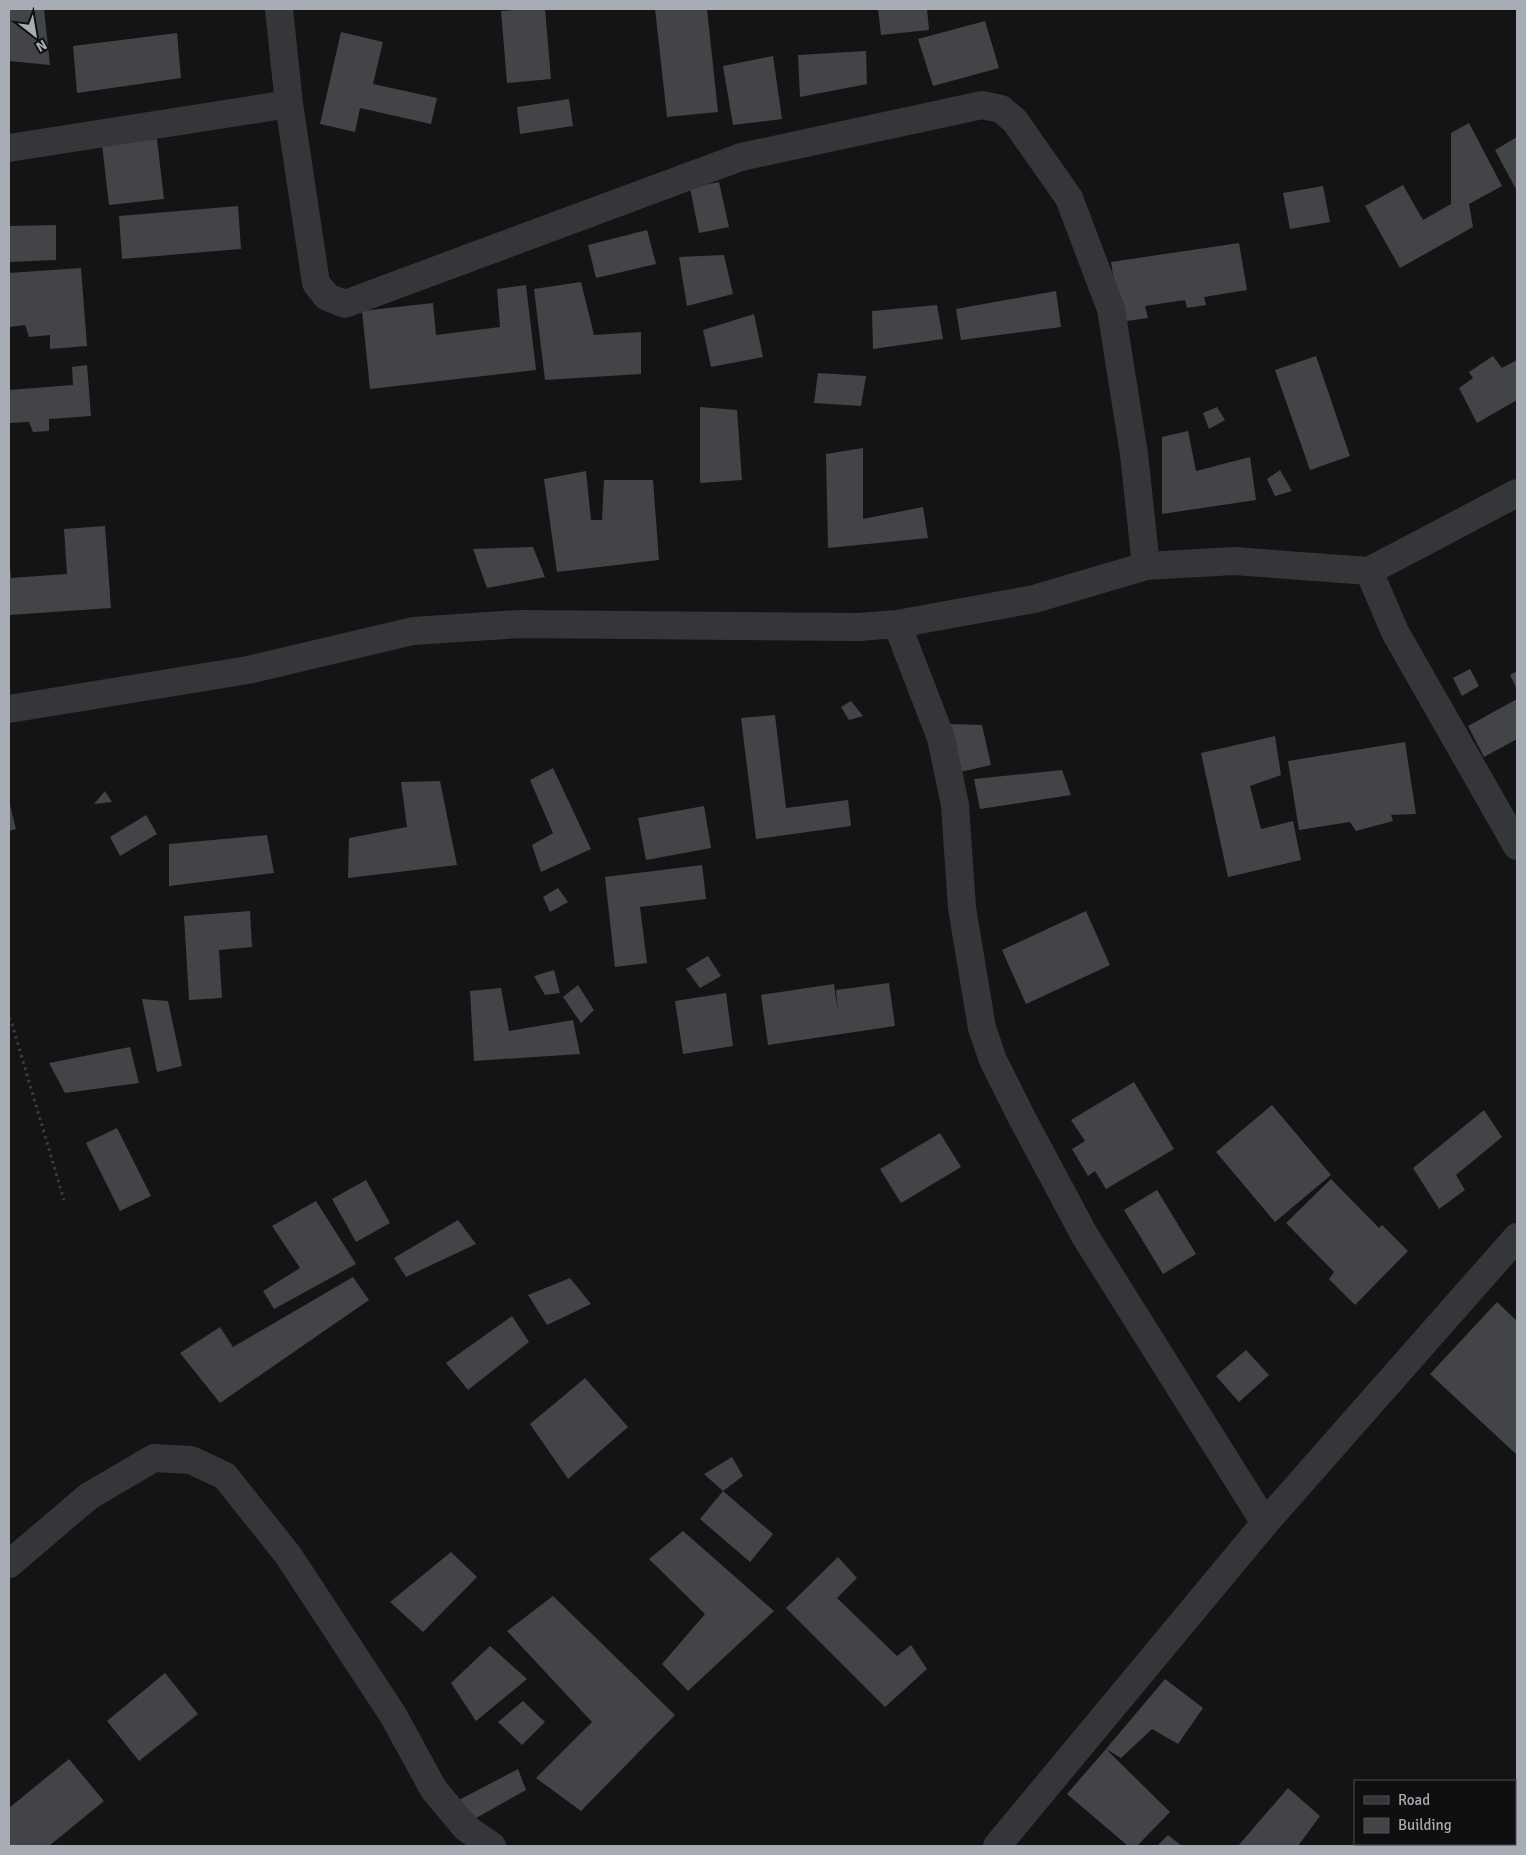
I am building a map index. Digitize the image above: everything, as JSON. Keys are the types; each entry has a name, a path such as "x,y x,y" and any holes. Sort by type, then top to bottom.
{"street":[{"path":"278,9 289,104 316,282 327,297 345,304 741,157 982,105 1001,109 1015,121 1070,198 1111,310 1134,454 1146,566"},
{"path":"9,148 289,104"},
{"path":"9,709 248,670 412,631 520,624 859,627 898,624 1034,599 1146,566 1234,561 1369,571 1517,493"},
{"path":"1369,571 1395,632 1517,846"},
{"path":"898,624 942,738 955,805 962,908 982,1028 994,1060 1022,1118 1085,1236 1265,1523"},
{"path":"997,1846 1265,1523 1517,1237"},
{"path":"9,1564 89,1496 154,1458 191,1460 225,1476 288,1555 393,1715 434,1790 466,1828 492,1846"}],"path":[{"path":"9,1018 64,1200"}],"building":[{"path":"9,9 44,9 50,65 9,61"},
{"path":"545,9 551,79 507,83 501,11"},
{"path":"655,9 707,9 718,112 667,117"},
{"path":"878,9 927,9 929,30 881,35"},
{"path":"985,21 999,68 933,86 918,39"},
{"path":"341,32 383,42 373,84 437,98 431,124 360,108 355,132 320,124"},
{"path":"177,33 181,78 77,93 73,46"},
{"path":"866,51 867,84 800,97 798,55"},
{"path":"773,56 782,119 733,125 723,66"},
{"path":"569,99 573,126 520,134 517,107"},
{"path":"1469,123 1502,186 1469,204 1473,227 1400,268 1365,206 1403,185 1423,220 1451,204 1451,133"},
{"path":"1517,137 1517,191 1495,150"},
{"path":"157,139 164,199 109,205 102,145"},
{"path":"719,182 729,227 699,233 690,188"},
{"path":"1323,186 1330,222 1290,229 1283,193"},
{"path":"238,206 241,249 122,259 119,216"},
{"path":"56,225 56,260 9,262 9,226"},
{"path":"647,230 656,264 596,278 588,245"},
{"path":"1239,243 1247,290 1204,297 1206,305 1187,308 1185,300 1145,306 1148,318 1120,322 1111,262"},
{"path":"724,255 733,294 687,306 679,257"},
{"path":"81,268 87,346 50,349 50,335 29,337 25,325 9,327 9,273"},
{"path":"581,282 594,335 641,332 641,374 545,380 534,289"},
{"path":"526,285 536,370 370,389 362,311 433,303 436,335 500,327 497,289"},
{"path":"1056,291 1061,327 961,340 956,309"},
{"path":"937,305 943,339 873,349 872,311"},
{"path":"754,314 763,357 711,367 703,330"},
{"path":"1316,356 1350,456 1310,470 1275,370"},
{"path":"1493,356 1502,368 1517,360 1517,400 1477,423 1459,388 1473,378 1469,372"},
{"path":"87,365 91,416 49,419 49,431 33,432 29,422 9,423 9,390 73,385 72,367"},
{"path":"818,373 866,376 861,406 814,403"},
{"path":"700,407 737,410 742,480 700,483"},
{"path":"1217,407 1225,420 1209,429 1203,413"},
{"path":"1188,431 1196,471 1250,457 1256,500 1162,514 1162,437"},
{"path":"863,448 863,519 923,507 928,538 828,548 826,454"},
{"path":"1280,470 1292,491 1275,496 1267,479"},
{"path":"586,471 591,520 602,520 604,480 653,480 659,560 557,572 544,479"},
{"path":"105,526 111,608 9,615 9,567 11,578 67,574 64,529"},
{"path":"533,547 545,577 487,588 473,549"},
{"path":"1470,669 1479,686 1462,696 1453,678"},
{"path":"1517,671 1517,689 1510,675"},
{"path":"1517,699 1517,739 1484,757 1468,726"},
{"path":"851,701 863,716 849,720 841,707"},
{"path":"775,715 786,808 848,800 851,826 756,839 741,718"},
{"path":"949,724 982,725 991,765 960,772"},
{"path":"1275,736 1281,775 1250,786 1261,829 1293,821 1301,860 1228,877 1201,753"},
{"path":"1405,742 1416,814 1391,815 1393,821 1356,831 1350,822 1299,830 1288,761"},
{"path":"553,768 591,849 541,872 532,845 553,833 530,780"},
{"path":"1062,770 1071,795 980,809 974,779"},
{"path":"440,781 457,865 348,878 349,838 407,827 401,782"},
{"path":"105,791 112,802 94,804"},
{"path":"9,801 16,829 9,831"},
{"path":"704,806 711,848 646,860 638,818"},
{"path":"146,815 157,834 120,856 110,837"},
{"path":"267,835 274,873 169,886 169,844"},
{"path":"702,865 706,899 640,907 647,963 615,967 605,877"},
{"path":"558,888 568,902 550,912 543,897"},
{"path":"250,911 252,947 219,950 222,998 189,1000 184,916"},
{"path":"1086,911 1110,965 1026,1004 1002,950"},
{"path":"708,956 721,976 700,988 686,969"},
{"path":"554,970 560,993 545,995 534,976"},
{"path":"889,983 895,1026 768,1045 761,995 834,984 838,1013 836,990"},
{"path":"578,985 594,1010 581,1023 563,997"},
{"path":"501,988 509,1031 573,1020 580,1054 474,1061 470,991"},
{"path":"726,993 733,1046 683,1054 675,1001"},
{"path":"142,999 168,1001 182,1066 157,1072"},
{"path":"130,1047 139,1083 65,1093 49,1063"},
{"path":"1134,1082 1174,1149 1106,1189 1095,1171 1088,1176 1072,1149 1085,1141 1071,1120"},
{"path":"1272,1105 1331,1175 1275,1222 1216,1152"},
{"path":"1484,1110 1502,1137 1456,1175 1465,1190 1439,1209 1413,1168"},
{"path":"117,1128 151,1196 120,1211 86,1143"},
{"path":"940,1133 961,1167 901,1203 880,1169"},
{"path":"1331,1179 1379,1228 1382,1225 1408,1251 1355,1305 1329,1279 1334,1272 1286,1223"},
{"path":"366,1180 390,1223 356,1242 332,1199"},
{"path":"1157,1190 1196,1254 1163,1274 1124,1210"},
{"path":"316,1201 356,1264 274,1309 263,1291 300,1268 272,1226"},
{"path":"458,1220 476,1244 406,1277 394,1258"},
{"path":"353,1277 369,1300 220,1403 180,1353 220,1327 233,1347"},
{"path":"570,1278 591,1304 547,1325 528,1295"},
{"path":"1497,1302 1517,1321 1517,1455 1430,1374"},
{"path":"512,1316 529,1342 468,1390 446,1363"},
{"path":"1246,1350 1269,1375 1239,1402 1216,1376"},
{"path":"585,1378 628,1427 568,1479 530,1424"},
{"path":"732,1457 743,1476 723,1491 704,1474"},
{"path":"723,1491 773,1534 750,1562 700,1519"},
{"path":"683,1531 774,1611 688,1691 662,1664 705,1614 649,1559"},
{"path":"451,1552 477,1577 423,1632 390,1602"},
{"path":"838,1557 857,1578 837,1598 897,1656 911,1645 927,1669 885,1707 786,1608"},
{"path":"553,1596 675,1715 581,1811 536,1778 592,1722 507,1631"},
{"path":"490,1646 527,1679 476,1721 451,1683"},
{"path":"165,1673 198,1714 139,1761 107,1721"},
{"path":"1165,1679 1203,1708 1178,1744 1152,1729 1121,1758 1106,1749"},
{"path":"523,1701 545,1722 522,1745 498,1722"},
{"path":"1106,1749 1170,1812 1137,1846 1128,1846 1067,1794"},
{"path":"69,1759 104,1801 49,1846 9,1846 9,1808"},
{"path":"518,1769 526,1790 476,1818 459,1800"},
{"path":"1288,1788 1320,1816 1298,1846 1238,1846"},
{"path":"1168,1835 1182,1846 1157,1846"}]}
